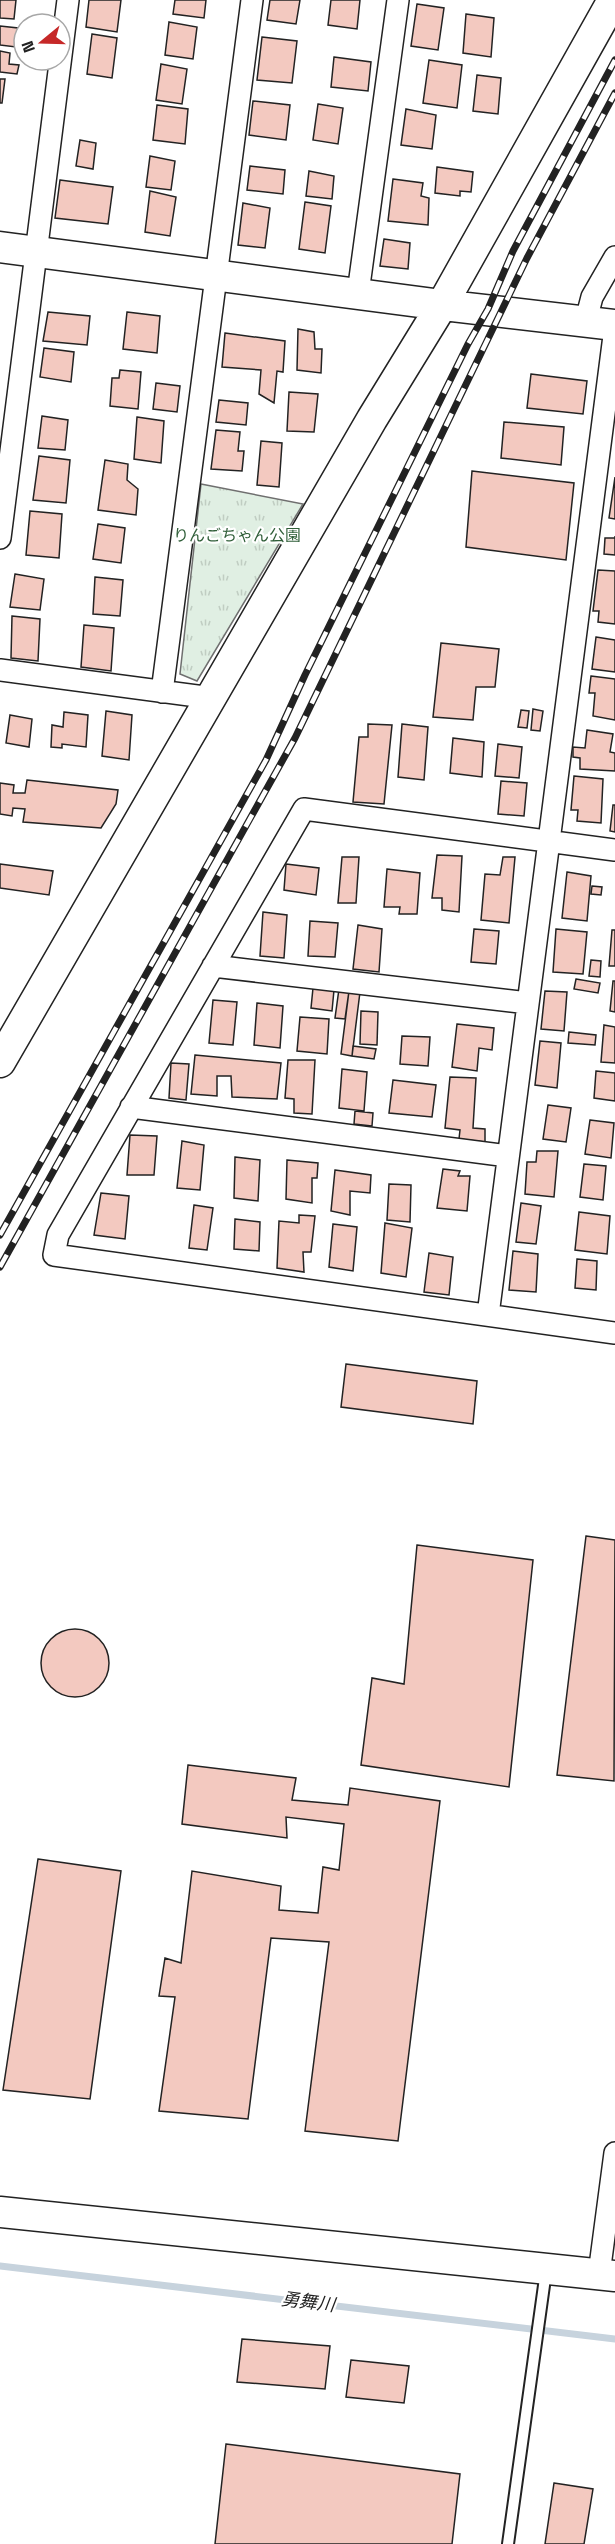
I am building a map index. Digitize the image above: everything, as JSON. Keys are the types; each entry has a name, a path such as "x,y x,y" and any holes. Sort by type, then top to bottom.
{"street":[{"path":"0,538 68,0"},
{"path":"162,692 252,0"},
{"path":"358,293 398,0"},
{"path":"0,1062 372,419 442,305 613,0"},
{"path":"0,247 605,324"},
{"path":"489,1315 548,841 605,324 592,297 615,257"},
{"path":"0,670 212,698"},
{"path":"615,850 304,809 58,1235 54,1255 615,1333"},
{"path":"213,966 528,1003"},
{"path":"132,1107 508,1156"},
{"path":"0,2212 607,2275 615,2153"}],"lane":[{"path":"508,2544 546,2268"}],"green space":[{"name":"りんごちゃん公園","path":"201,484 303,504 197,681 180,674"}],"building":[{"path":"0,0 16,0 12,19 0,18"},
{"path":"89,0 121,0 117,32 86,27"},
{"path":"175,0 206,0 204,18 173,14"},
{"path":"270,0 300,0 296,24 267,20"},
{"path":"331,0 360,0 357,29 328,25"},
{"path":"417,4 444,8 438,50 411,46"},
{"path":"466,14 494,18 491,57 463,53"},
{"path":"169,22 197,27 193,59 165,55"},
{"path":"0,26 12,27 12,46 0,45"},
{"path":"92,34 117,38 112,78 87,74"},
{"path":"262,37 297,41 292,83 257,80"},
{"path":"0,51 10,53 9,64 12,64 12,72 17,72 17,74 0,72"},
{"path":"334,57 371,62 368,91 331,87"},
{"path":"429,60 462,65 457,108 423,103"},
{"path":"161,64 187,69 182,104 156,100"},
{"path":"477,75 501,78 498,114 473,111"},
{"path":"0,79 5,79 2,103 0,103"},
{"path":"253,101 290,105 286,140 249,135"},
{"path":"318,104 343,108 338,144 313,140"},
{"path":"157,105 188,109 185,144 153,140"},
{"path":"406,109 436,115 432,149 401,145"},
{"path":"80,140 96,143 93,169 76,166"},
{"path":"150,156 175,161 171,190 146,187"},
{"path":"250,166 285,170 283,194 247,190"},
{"path":"437,167 473,172 471,192 460,191 460,196 435,193"},
{"path":"309,171 334,176 332,199 306,196"},
{"path":"393,179 423,183 421,196 429,198 428,225 388,221"},
{"path":"60,180 113,187 108,224 55,218"},
{"path":"150,191 176,197 170,236 145,232"},
{"path":"305,202 331,206 325,253 299,249"},
{"path":"243,203 270,208 265,248 238,245"},
{"path":"384,239 410,243 408,269 380,266"},
{"path":"48,312 90,316 87,345 43,341"},
{"path":"127,312 160,316 157,353 123,349"},
{"path":"298,329 314,332 315,349 322,349 321,373 297,370"},
{"path":"225,333 285,341 283,372 277,371 274,403 259,394 261,370 222,367"},
{"path":"44,348 74,352 71,382 40,377"},
{"path":"120,370 141,372 138,409 110,406 112,378 119,378"},
{"path":"531,374 587,381 583,414 527,408"},
{"path":"156,383 180,386 177,412 153,409"},
{"path":"289,392 318,394 314,432 287,431"},
{"path":"219,400 248,403 246,425 216,422"},
{"path":"42,416 68,420 65,450 38,448"},
{"path":"137,417 164,421 161,463 134,459"},
{"path":"504,422 564,427 561,465 501,458"},
{"path":"216,430 240,432 238,451 244,451 242,471 211,469"},
{"path":"261,441 282,443 279,487 257,485"},
{"path":"39,456 70,460 66,503 33,500"},
{"path":"105,460 128,464 127,480 138,489 136,515 98,510"},
{"path":"472,471 574,483 566,560 466,547"},
{"path":"615,477 615,519 609,518"},
{"path":"30,511 62,514 59,558 26,555"},
{"path":"98,524 125,528 121,563 93,559"},
{"path":"605,538 615,538 615,555 604,554"},
{"path":"598,570 615,571 615,624 598,622 599,611 593,611"},
{"path":"15,574 44,579 40,610 10,607"},
{"path":"95,577 123,580 120,616 93,614"},
{"path":"12,616 40,619 38,661 11,658"},
{"path":"84,625 114,628 111,671 81,667"},
{"path":"596,637 615,640 615,672 592,669"},
{"path":"441,643 499,649 495,687 476,687 473,720 433,717"},
{"path":"591,676 615,679 615,720 593,716 595,693 589,693"},
{"path":"533,709 543,711 540,731 531,730"},
{"path":"521,710 529,711 527,728 518,727"},
{"path":"106,711 132,715 129,760 102,756"},
{"path":"64,712 88,715 86,747 62,744 62,748 51,747 52,725 63,727"},
{"path":"10,715 32,719 29,747 6,743"},
{"path":"368,724 392,725 384,804 353,802 359,737 368,737"},
{"path":"402,724 428,727 424,780 398,777"},
{"path":"587,730 613,734 610,752 615,753 615,771 580,769 580,758 573,757 573,747 585,748"},
{"path":"453,738 484,742 482,777 450,773"},
{"path":"498,744 522,747 519,778 495,776"},
{"path":"574,776 603,779 601,823 577,821 578,810 571,810"},
{"path":"27,780 118,790 116,804 101,828 23,822 25,809 13,808 12,816 0,814 0,783 14,785 13,793 25,793"},
{"path":"501,781 527,783 524,816 498,814"},
{"path":"613,805 615,805 615,832 610,831"},
{"path":"437,855 462,856 459,912 442,910 442,898 432,898"},
{"path":"342,857 359,857 356,903 338,903"},
{"path":"503,857 515,857 509,923 481,920 485,874 500,875"},
{"path":"0,864 53,871 49,895 0,888"},
{"path":"286,864 319,868 316,895 284,890"},
{"path":"387,869 420,873 417,914 399,914 400,907 384,907"},
{"path":"567,872 591,876 587,921 562,918"},
{"path":"592,886 602,887 601,895 591,894"},
{"path":"263,912 287,915 284,958 260,956"},
{"path":"310,921 338,923 335,957 308,956"},
{"path":"358,925 382,929 379,972 353,969"},
{"path":"474,929 499,931 496,964 471,962"},
{"path":"556,929 587,932 583,974 553,972"},
{"path":"612,930 615,930 615,966 609,966"},
{"path":"591,960 601,961 600,977 589,976"},
{"path":"576,979 600,983 598,993 574,989"},
{"path":"613,981 615,981 615,1012 610,1011"},
{"path":"313,988 334,990 332,1011 311,1008"},
{"path":"339,989 349,991 345,1019 335,1018"},
{"path":"349,991 360,992 352,1056 341,1054"},
{"path":"545,991 567,992 564,1031 541,1029"},
{"path":"213,1000 237,1002 233,1045 209,1043"},
{"path":"257,1003 283,1006 280,1048 254,1045"},
{"path":"361,1011 378,1012 377,1045 360,1044"},
{"path":"300,1017 329,1019 327,1054 297,1051"},
{"path":"457,1024 494,1028 492,1050 479,1048 477,1071 452,1067"},
{"path":"604,1025 615,1027 615,1063 601,1062"},
{"path":"569,1032 596,1035 595,1045 568,1043"},
{"path":"402,1036 430,1037 428,1066 400,1064"},
{"path":"540,1041 561,1043 557,1088 535,1085"},
{"path":"353,1046 376,1049 374,1059 352,1056"},
{"path":"195,1055 281,1063 277,1099 232,1097 231,1076 217,1076 217,1096 191,1094"},
{"path":"288,1060 315,1060 312,1114 294,1113 294,1099 285,1098"},
{"path":"171,1063 189,1064 186,1100 169,1098"},
{"path":"342,1069 367,1072 364,1111 339,1108"},
{"path":"596,1071 615,1073 615,1101 594,1098"},
{"path":"450,1077 476,1078 473,1128 485,1129 485,1142 459,1139 460,1130 445,1128"},
{"path":"393,1080 436,1085 432,1117 389,1113"},
{"path":"548,1105 571,1108 566,1142 543,1139"},
{"path":"355,1111 373,1113 372,1126 354,1124"},
{"path":"590,1120 614,1123 611,1158 585,1154"},
{"path":"130,1135 157,1136 154,1175 127,1175"},
{"path":"182,1141 204,1145 200,1190 177,1188"},
{"path":"537,1151 558,1151 554,1197 525,1194 527,1162 536,1162"},
{"path":"235,1157 260,1160 258,1201 234,1198"},
{"path":"287,1160 318,1163 317,1178 312,1178 312,1203 286,1199"},
{"path":"584,1164 606,1166 603,1200 580,1197"},
{"path":"443,1169 460,1171 458,1176 470,1176 467,1211 437,1208"},
{"path":"335,1170 371,1175 370,1193 350,1191 350,1215 331,1211"},
{"path":"389,1184 411,1185 410,1222 387,1220"},
{"path":"101,1193 129,1196 125,1239 94,1235"},
{"path":"521,1203 541,1206 536,1244 516,1242"},
{"path":"194,1205 213,1208 207,1250 189,1248"},
{"path":"579,1212 610,1216 607,1254 575,1250"},
{"path":"299,1215 315,1216 311,1252 303,1252 304,1272 277,1268 279,1221 299,1223"},
{"path":"235,1219 260,1222 259,1251 234,1249"},
{"path":"385,1223 412,1228 406,1277 381,1273"},
{"path":"333,1224 357,1227 353,1271 329,1267"},
{"path":"513,1251 538,1254 536,1292 509,1290"},
{"path":"429,1253 453,1257 449,1295 424,1292"},
{"path":"577,1259 597,1261 596,1290 575,1288"},
{"path":"346,1364 477,1381 473,1424 341,1407"},
{"path":"586,1536 615,1540 614,1781 557,1775"},
{"path":"417,1545 533,1560 509,1787 361,1765 372,1678 404,1684"},
{"path":"75,1629 88,1632 99,1639 106,1650 109,1663 106,1676 99,1687 88,1694 75,1697 62,1694 51,1687 44,1676 41,1663 44,1650 51,1639 62,1632"},
{"path":"188,1765 296,1778 292,1800 348,1805 350,1788 440,1801 398,2141 305,2131 329,1942 271,1938 248,2119 159,2111 175,1997 159,1996 165,1958 181,1963 192,1871 281,1886 279,1910 318,1913 323,1867 339,1870 344,1824 286,1817 287,1838 182,1824"},
{"path":"38,1859 121,1871 90,2099 3,2090"},
{"path":"242,2339 330,2346 325,2389 237,2382"},
{"path":"351,2360 409,2366 404,2403 346,2397"},
{"path":"226,2444 460,2474 452,2544 215,2544"},
{"path":"554,2483 593,2489 584,2544 545,2544"}],"waterway":[{"name":"勇舞川","path":"0,2266 615,2339"}],"railway":[{"path":"0,1235 266,760 305,675 468,344 488,309 513,251 615,60"},
{"path":"0,1267 295,738 527,258 615,93"}]}
